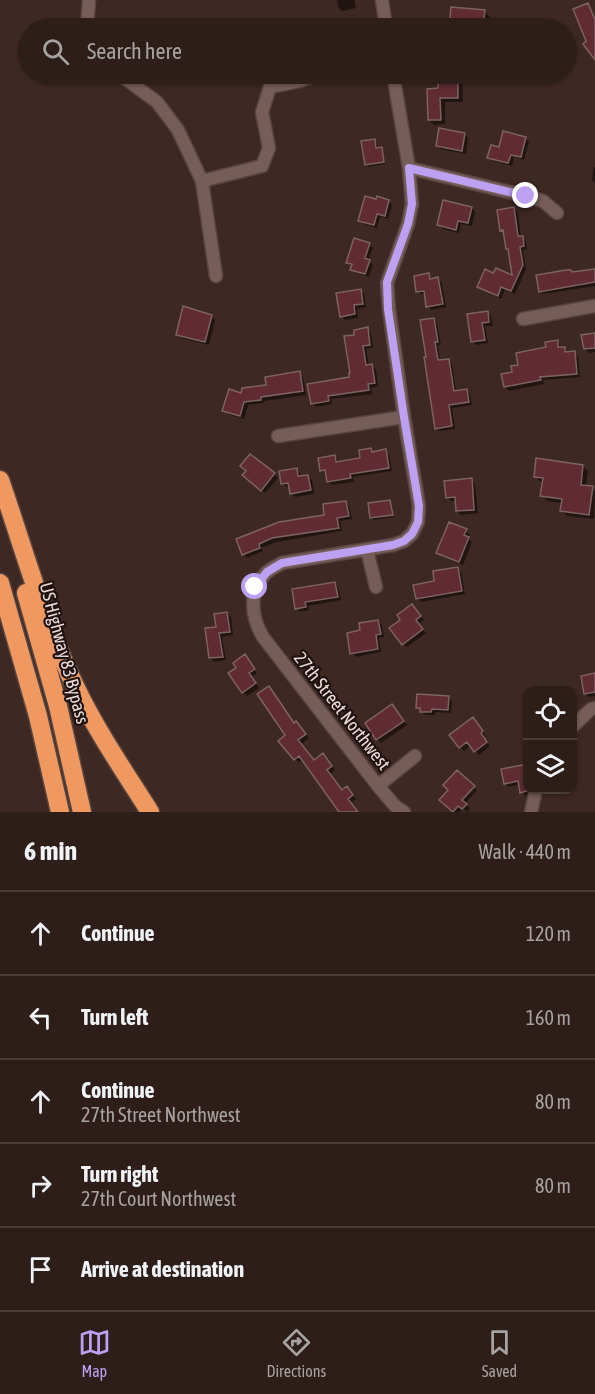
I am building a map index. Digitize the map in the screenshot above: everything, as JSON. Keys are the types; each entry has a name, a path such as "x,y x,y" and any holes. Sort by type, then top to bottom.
{"highway":[{"path":"0,480 44,610 74,685 111,752 150,812"},
{"name":"US Highway 83 Bypass","path":"0,506 58,706 82,812"},
{"path":"0,583 38,716 60,812"}],"street":[{"path":"88,18 89,0"},
{"path":"382,0 385,18"},
{"path":"133,84 157,102 178,130 202,181 216,276"},
{"path":"202,181 262,166 269,148 262,112 270,87 285,84"},
{"path":"376,587 367,550 404,541 412,534 418,522 419,506 388,309 387,282 408,224 412,204 409,168 395,84"},
{"path":"409,168 543,201 557,213"},
{"path":"523,319 595,306"},
{"path":"278,436 404,417"},
{"name":"27th Street Northwest","path":"367,550 282,563 267,572 255,587 253,612 257,627 263,637 378,786 395,806 404,812"},
{"path":"577,723 595,708"},
{"path":"378,786 416,756"},
{"path":"531,812 535,794"}],"building":[{"path":"588,3 595,20 595,60 583,44 586,41 573,9"},
{"path":"451,7 485,10 484,18 450,18"},
{"path":"438,84 458,84 458,98 440,98 441,120 428,120 427,89 438,88"},
{"path":"439,128 465,133 462,151 436,146"},
{"path":"503,131 526,137 521,157 511,155 508,163 487,158 491,145 499,147"},
{"path":"375,139 376,148 382,147 384,162 365,165 361,141"},
{"path":"365,196 376,199 377,196 389,200 385,216 377,214 374,225 358,221"},
{"path":"443,200 472,207 468,223 458,221 456,230 437,225"},
{"path":"514,207 518,236 523,236 524,246 520,247 523,265 511,291 501,287 498,296 477,287 485,269 493,273 496,268 512,275 508,249 506,249 503,230 500,231 497,210"},
{"path":"354,238 370,243 365,258 370,260 365,274 350,270 352,264 346,263"},
{"path":"595,269 595,282 539,292 536,275 566,270 572,272"},
{"path":"429,273 430,279 438,277 443,304 426,307 424,291 416,292 414,276"},
{"path":"361,289 363,304 354,305 355,314 340,317 336,293"},
{"path":"183,306 212,315 205,342 176,335"},
{"path":"488,311 489,322 482,323 485,340 471,342 467,314"},
{"path":"434,318 438,360 449,359 454,391 467,389 469,402 449,405 452,426 435,429 420,320"},
{"path":"368,327 370,345 363,346 366,365 372,364 375,383 368,384 369,390 328,396 329,401 311,404 307,384 349,377 344,336 354,335 354,330"},
{"path":"595,333 595,348 584,349 581,335"},
{"path":"558,340 558,347 565,347 565,352 575,351 577,374 540,377 541,380 504,387 501,374 512,372 511,366 518,365 516,353 546,347 545,342"},
{"path":"300,371 303,391 244,402 240,416 222,411 229,389 241,393 242,388 266,385 265,377"},
{"path":"371,448 372,452 386,449 389,468 350,474 351,478 327,482 325,470 320,471 318,458 335,455 336,462 360,458 359,450"},
{"path":"250,454 275,473 261,491 242,475 246,471 240,466"},
{"path":"536,458 583,465 581,485 593,486 589,515 560,511 562,499 540,496 543,478 534,477"},
{"path":"297,468 298,476 308,475 311,490 290,494 288,483 281,484 279,471"},
{"path":"472,478 474,510 456,511 455,497 446,498 444,481"},
{"path":"390,500 393,515 370,518 368,503"},
{"path":"346,501 349,516 337,518 339,528 272,538 259,544 260,548 242,555 236,539 279,522 324,515 323,504"},
{"path":"449,522 467,529 464,535 469,537 459,562 436,553"},
{"path":"458,567 462,591 416,599 413,585 434,581 433,571"},
{"path":"335,582 338,597 305,602 306,607 295,609 292,589"},
{"path":"412,604 421,616 416,620 423,629 402,645 389,628 400,620 397,615"},
{"path":"227,612 230,632 219,633 223,657 209,658 205,628 216,627 214,614"},
{"path":"378,620 381,634 376,635 378,649 350,654 347,633 360,630 359,623"},
{"path":"245,654 255,669 249,673 256,683 242,693 228,673 236,668 233,663"},
{"path":"595,673 595,692 584,694 581,676"},
{"path":"269,686 294,723 296,721 306,734 298,740 314,760 323,753 332,766 327,770 342,790 347,786 353,795 348,799 358,812 339,812 299,756 294,760 278,741 285,735 257,694"},
{"path":"417,694 449,696 448,710 432,709 431,712 420,712 420,708 416,708"},
{"path":"392,704 404,721 376,740 365,723"},
{"path":"473,717 483,731 481,733 487,742 474,752 467,742 459,748 449,735"},
{"path":"523,765 523,792 520,793 518,781 504,784 501,769"},
{"path":"457,770 475,786 462,800 467,804 462,809 458,806 453,812 439,800 448,790 443,785"}],"route":[{"path":"255,587 267,572 282,563 367,550 404,541 412,534 418,522 419,506 388,309 387,282 408,224 412,204 409,168 526,196"}]}
